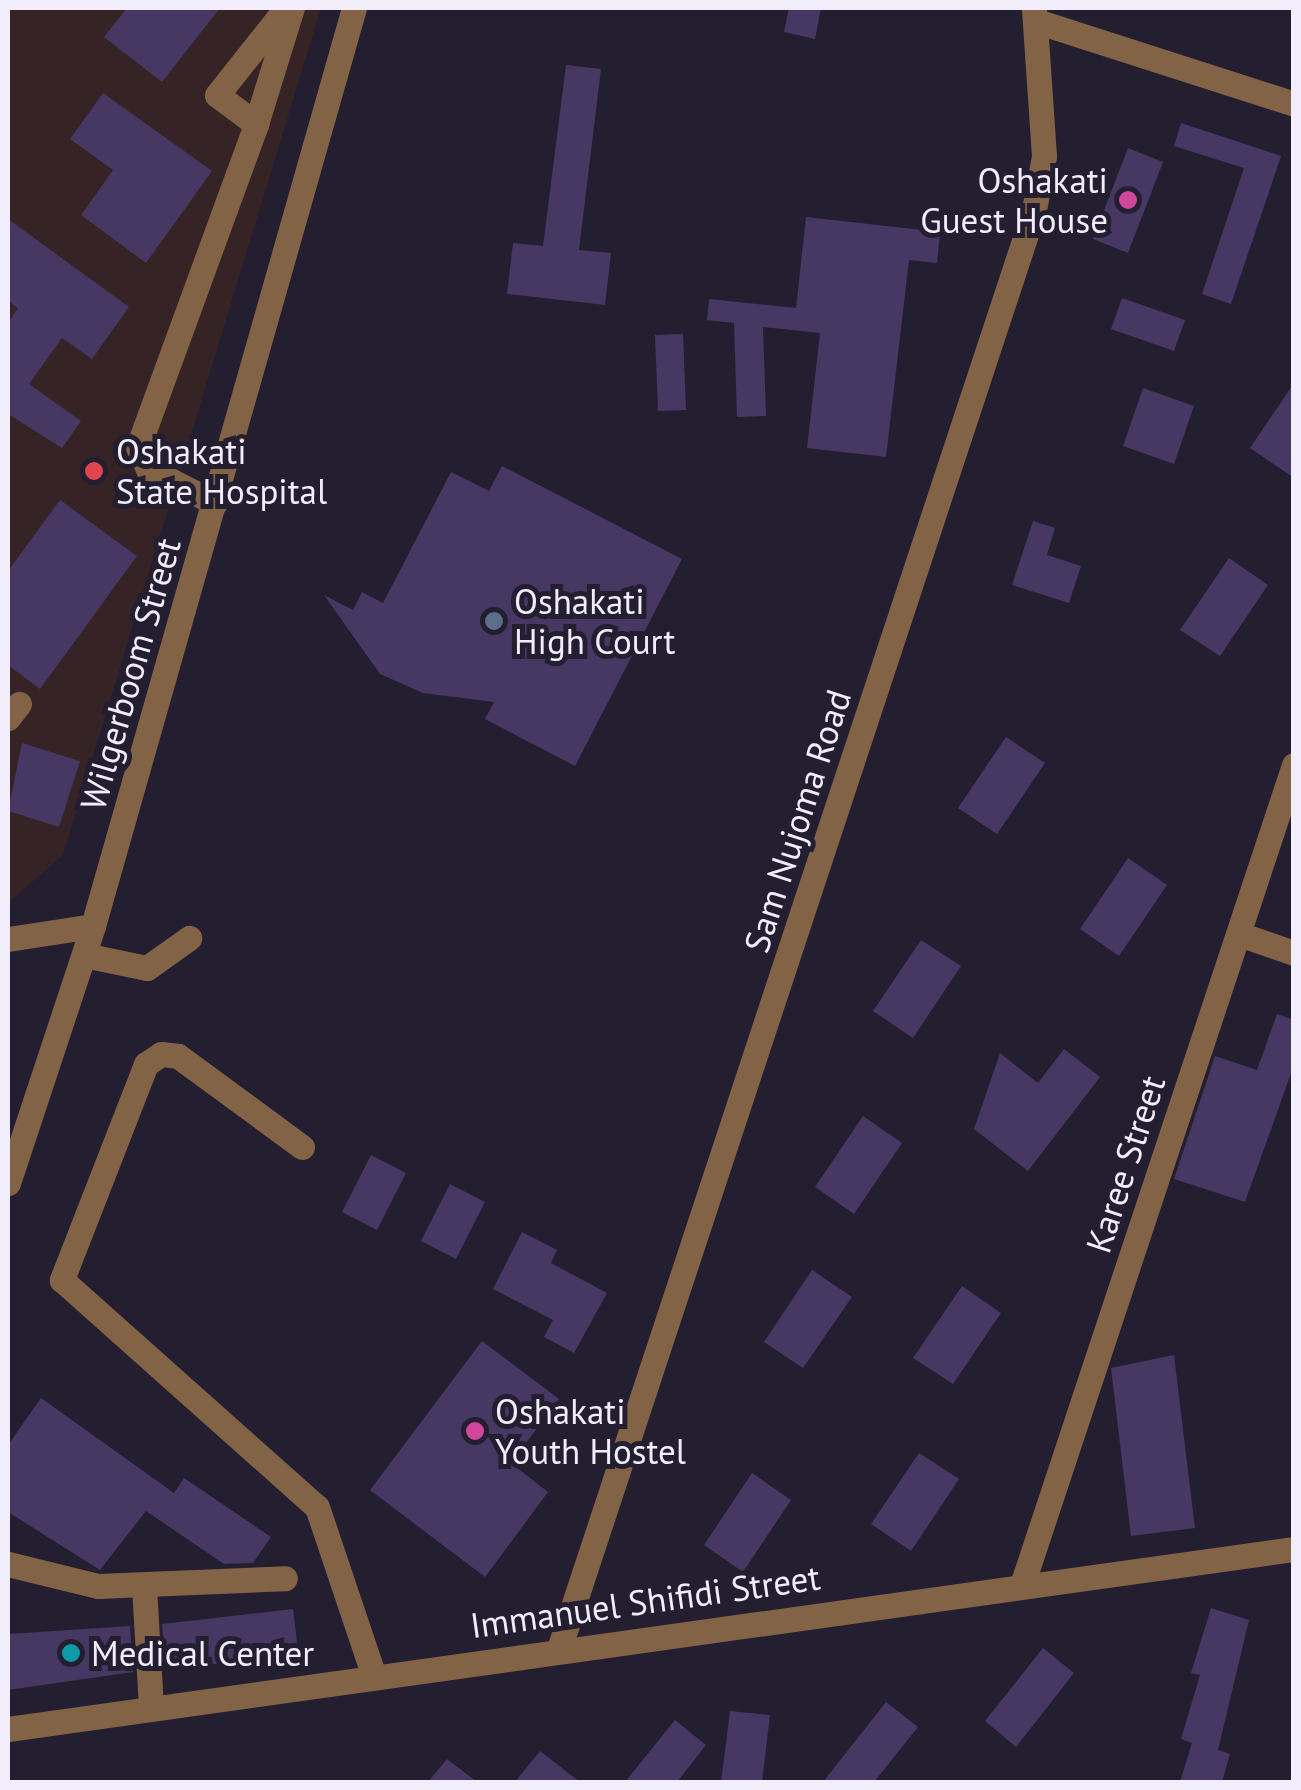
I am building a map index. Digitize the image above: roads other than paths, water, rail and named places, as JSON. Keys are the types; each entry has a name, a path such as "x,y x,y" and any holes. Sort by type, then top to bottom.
{"street":[{"path":"215,503 148,469 138,447 256,124 289,8"},
{"path":"256,124 216,95 289,8"},
{"name":"Wilgerboom Street","path":"8,1183 94,926 354,8"},
{"path":"1035,14 1294,104"},
{"name":"Sam Nujoma Road","path":"560,1646 1034,210 1044,156 1035,14"},
{"name":"Karee Street","path":"1022,1585 1294,765"},
{"path":"8,938 94,926"},
{"path":"1239,934 1294,953"},
{"path":"84,955 147,968 188,938"},
{"path":"302,1147 178,1056 161,1054 139,1081 62,1280 317,1507 374,1676"},
{"name":"Immanuel Shifidi Street","path":"8,1728 560,1646 1294,1548"},
{"path":"8,1564 98,1586 286,1578"},
{"path":"144,1586 151,1708"}],"place":[{"name":"Oshakati Guest House","path":"1128,200"},
{"name":"Oshakati State Hospital","path":"94,471"},
{"name":"Oshakati High Court","path":"494,621"},
{"name":"Oshakati Youth Hostel","path":"475,1431"},
{"name":"Medical Center","path":"71,1653"}]}
